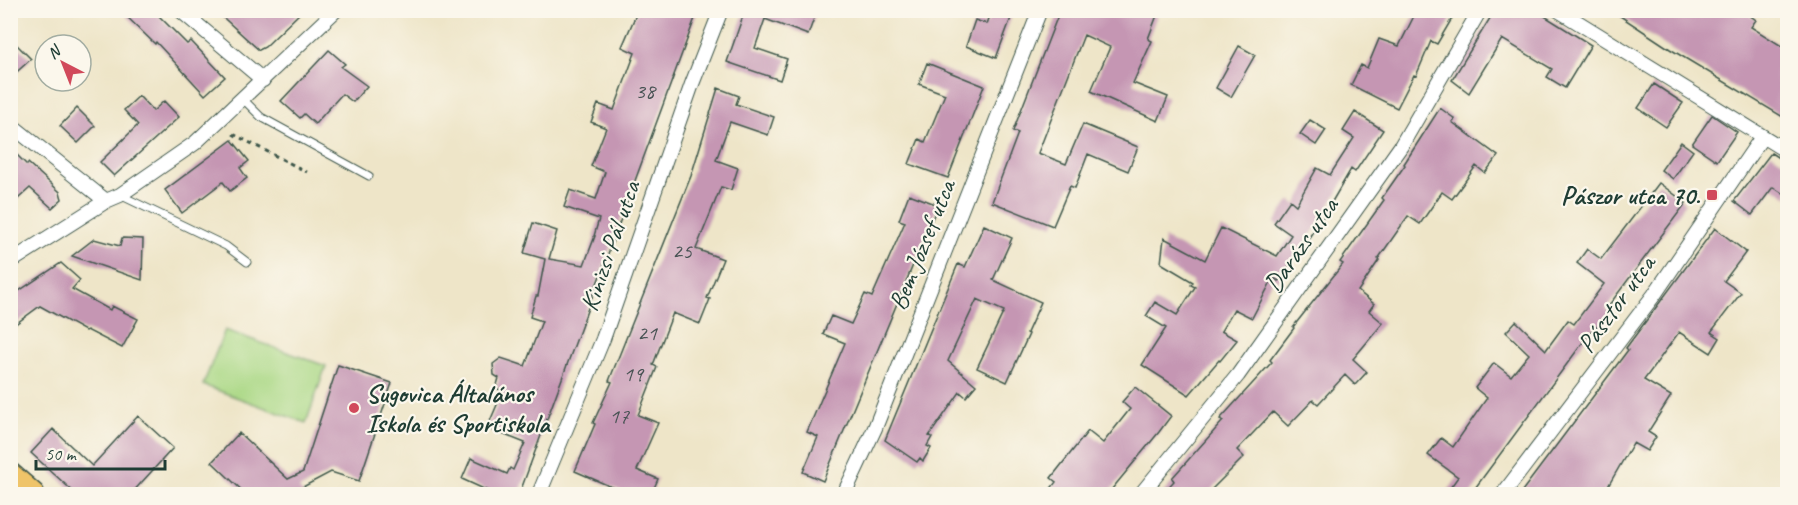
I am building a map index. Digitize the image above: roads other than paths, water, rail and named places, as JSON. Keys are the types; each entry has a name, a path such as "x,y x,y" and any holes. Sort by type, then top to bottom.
{"main road":[{"path":"10,474 33,495"}],"street":[{"path":"180,10 263,80"},
{"path":"10,262 106,201 120,195 195,143 336,10"},
{"name":"Kinizsi Pál utca","path":"539,495 603,339 692,84 721,10"},
{"name":"Bem József utca","path":"844,495 875,428 1040,10"},
{"name":"Darázs utca","path":"1142,495 1238,375 1401,146 1480,10"},
{"path":"1558,10 1788,152"},
{"path":"10,124 106,201"},
{"name":"Pásztor utca","path":"1503,495 1654,295 1762,137"}],"lane":[{"path":"243,99 261,117 369,176"},
{"path":"120,195 226,246 247,262"}],"place":[{"name":"Pászor utca 70.","path":"1712,195"},
{"name":"Sugovica Általános Iskola és Sportiskola","path":"354,408"}]}
